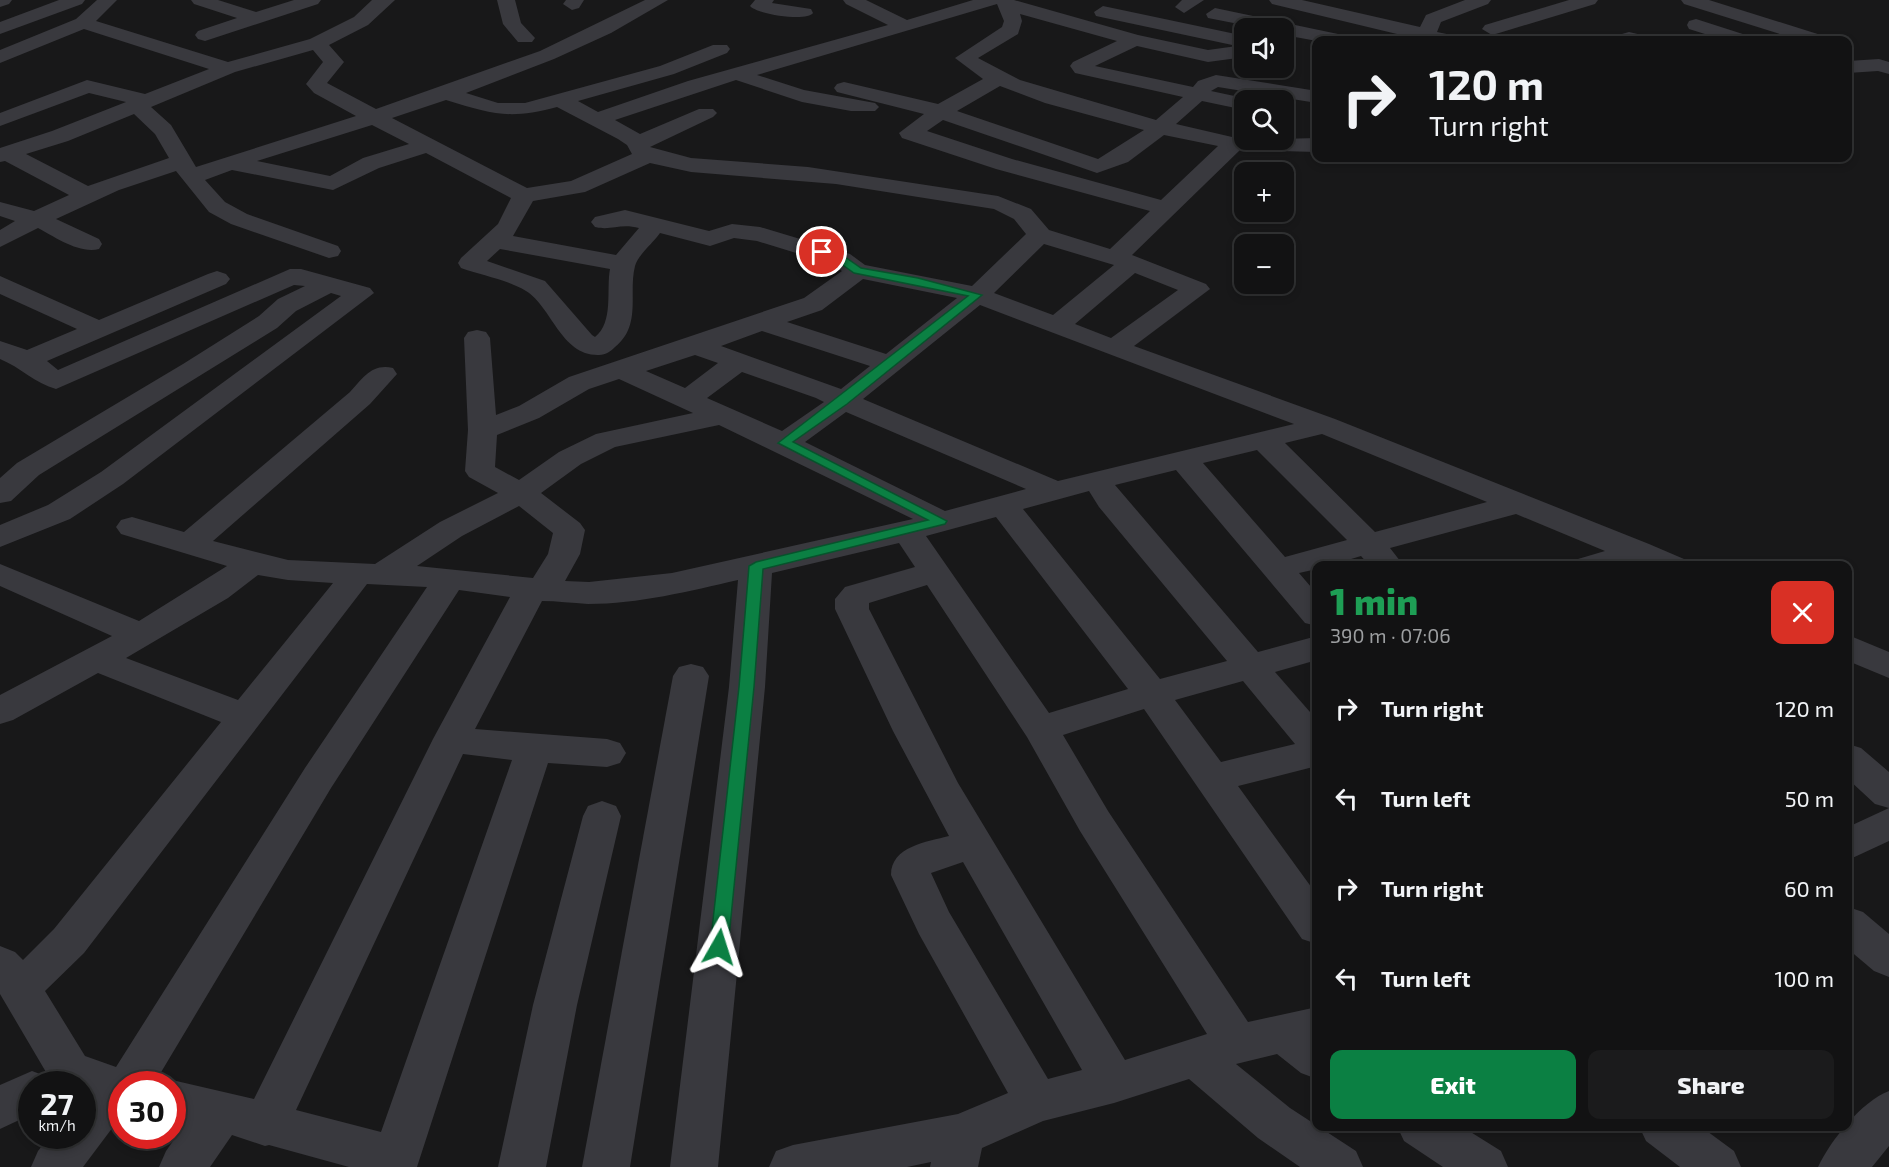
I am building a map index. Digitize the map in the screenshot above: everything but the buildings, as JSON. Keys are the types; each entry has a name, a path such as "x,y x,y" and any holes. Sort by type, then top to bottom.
{"street":[{"path":"0,28 76,0"},
{"path":"0,57 83,23 96,14 108,0"},
{"path":"200,0 317,43 334,62 321,74 316,84 427,146 524,196 546,195 577,187 706,113"},
{"path":"4,154 60,136 228,68 312,0"},
{"path":"506,0 511,12 512,24 525,38"},
{"path":"0,240 34,219 87,195 185,169 229,163 445,93 589,37 659,0"},
{"path":"765,0 759,6 804,13"},
{"path":"852,0 905,26"},
{"path":"1057,0 1234,40"},
{"path":"1278,0 1426,36"},
{"path":"1323,11 1359,0"},
{"path":"1434,36 1431,26 1433,19 1482,0"},
{"path":"1522,36 1492,28 1590,0"},
{"path":"1690,0 1804,36"},
{"path":"317,43 353,16 382,1"},
{"path":"597,119 694,85 905,26 971,2 1004,5 1135,40 1208,56 1234,52"},
{"path":"1139,18 1158,10 1190,4 1243,18"},
{"path":"930,18 967,31 1011,30 1004,5"},
{"path":"83,23 228,68"},
{"path":"205,35 277,28"},
{"path":"993,30 965,58 973,66 999,79 1044,96 1234,143"},
{"path":"1294,31 1318,36"},
{"path":"1135,40 1080,67 1234,102"},
{"path":"445,93 497,109 510,111 526,109 667,70 720,49"},
{"path":"1852,52 1884,61"},
{"path":"1852,66 1884,61"},
{"path":"667,70 694,85"},
{"path":"739,74 769,87 814,100 868,107"},
{"path":"844,88 902,99 940,101 964,96 999,79"},
{"path":"940,101 1097,166 1108,164 1162,126 1205,85 1222,82 1312,96"},
{"path":"0,120 87,86 140,102 163,130 185,169 224,212 329,251"},
{"path":"1128,118 1166,88"},
{"path":"4,94 38,105"},
{"path":"557,99 633,138 644,149 688,164 858,180 998,203 1021,212 1033,221 1038,235"},
{"path":"940,101 910,133 1004,164 1167,209"},
{"path":"1294,114 1306,116"},
{"path":"0,120 60,136"},
{"path":"1057,325 1124,260 1167,209 1234,143"},
{"path":"1294,145 1312,145"},
{"path":"229,163 333,183 367,165 427,146"},
{"path":"4,154 87,195"},
{"path":"0,188 3,190 0,193"},
{"path":"524,196 517,214 470,262 536,286 582,341 599,346 612,371 687,400 784,443 924,526 933,573 1041,729 1094,821 1217,1051 1274,1123 1339,1167"},
{"path":"0,209 34,219 90,244"},
{"path":"603,222 625,217 710,239 732,231 760,234 841,259 858,271 918,281 976,295 1325,425 1661,561"},
{"path":"599,346 612,337 622,314 624,264 648,236 654,224"},
{"path":"1038,235 1124,260 1197,289 1114,348"},
{"path":"784,443 843,401 976,295 1038,235"},
{"path":"494,240 624,264"},
{"path":"483,430 529,412 564,390 612,371 695,346 820,300 858,271"},
{"path":"0,537 59,512 112,478 360,293 295,276 285,278 56,381 9,354"},
{"path":"9,354 98,329 217,279"},
{"path":"0,284 98,329"},
{"path":"0,494 35,465 193,370 268,322 287,305 328,284"},
{"path":"764,322 890,364"},
{"path":"265,1125 451,739 536,590 566,546 569,530 521,492 480,471 483,430 477,338"},
{"path":"695,346 826,392 1058,492"},
{"path":"687,400 737,362"},
{"path":"191,543 360,398 383,374"},
{"path":"44,1071 9,975 38,973 69,941 245,717 369,575 521,492 570,458 606,440 723,416"},
{"path":"132,527 253,563 288,570 450,578 536,590 589,593 614,591 672,584 756,566 1325,425"},
{"path":"1265,441 1340,513 1378,555"},
{"path":"1183,459 1312,609"},
{"path":"1096,480 1110,500 1312,739"},
{"path":"1331,561 1378,555 1520,503"},
{"path":"1004,505 1152,694 1312,920"},
{"path":"1606,561 1638,551"},
{"path":"0,711 141,635 216,590 253,563"},
{"path":"1277,568 1312,563"},
{"path":"694,1167 736,790 756,566"},
{"path":"933,573 857,595 852,603 881,672 937,782 1114,1083"},
{"path":"0,574 141,635"},
{"path":"133,1071 318,778 450,578"},
{"path":"1041,729 1152,694 1312,649"},
{"path":"1852,649 1889,666"},
{"path":"98,660 245,717"},
{"path":"606,1167 691,676"},
{"path":"451,739 534,749 607,753"},
{"path":"186,1104 222,1111 394,1162 534,749"},
{"path":"1210,779 1312,753"},
{"path":"1852,762 1889,794"},
{"path":"522,1167 555,1005 602,816"},
{"path":"1852,843 1889,823"},
{"path":"973,843 918,861 911,869 911,875 934,922 1037,1102"},
{"path":"1852,927 1889,959"},
{"path":"816,1164 958,1151 1037,1102 1114,1083 1217,1051 1306,1040"},
{"path":"0,1108 18,1098"},
{"path":"96,1115 108,1102"},
{"path":"183,1167 222,1111"},
{"path":"1842,1167 1885,1125"},
{"path":"1428,1131 1484,1167"},
{"path":"1669,1131 1717,1167"},
{"path":"55,1167 68,1149"}],"route":[{"path":"719,947 747,687 756,566 941,521 784,443 843,401 976,295 918,281 858,271 841,259 822,252"}]}
